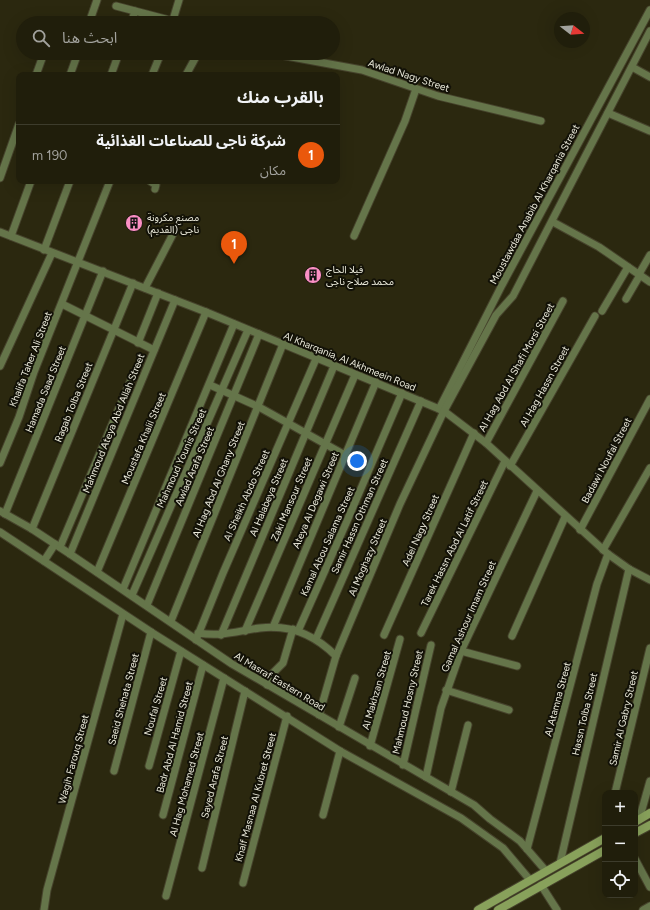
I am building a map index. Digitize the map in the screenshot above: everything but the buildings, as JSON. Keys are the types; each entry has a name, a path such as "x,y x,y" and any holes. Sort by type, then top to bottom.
{"main road":[{"path":"638,820 650,813"},
{"path":"638,831 650,825"},
{"path":"478,910 602,840"},
{"path":"498,910 602,852"}],"street":[{"path":"91,16 97,0"},
{"path":"175,16 179,0"},
{"path":"116,6 152,16"},
{"name":"Moustawdaa Anabib Al Kharqania Street","path":"442,410 502,285 650,10"},
{"path":"133,16 135,11"},
{"path":"442,410 496,315 513,296 650,31"},
{"path":"37,72 41,60"},
{"path":"71,72 75,60"},
{"path":"112,72 116,60"},
{"path":"153,72 158,60"},
{"path":"188,72 194,60"},
{"name":"Awlad Nagy Street","path":"308,60 362,70 416,89 479,107 541,121"},
{"path":"632,67 650,77"},
{"path":"354,236 405,121 416,89"},
{"path":"608,113 650,131"},
{"path":"0,178 16,133"},
{"path":"11,236 30,184"},
{"path":"44,250 69,184"},
{"name":"Khalifa Taher Ali Street","path":"0,463 19,417 34,372 109,184"},
{"path":"154,184 156,185 155,189"},
{"path":"552,222 599,248 650,282"},
{"name":"Al Kharqania, Al Akhmeein Road","path":"0,232 206,312 316,359 442,410 486,443 565,517 606,552 629,569 650,580"},
{"path":"145,288 173,234"},
{"path":"0,366 52,253"},
{"path":"626,299 650,255"},
{"path":"602,311 628,267"},
{"name":"Hamada Saad Street","path":"3,512 86,316 103,271"},
{"name":"Ragab Tolba Street","path":"32,529 132,283"},
{"path":"138,343 158,293"},
{"name":"Mahmoud Ateya Abd Allah Street","path":"70,554 175,300"},
{"name":"Al Hag Abd Al Shafi Morsi Street","path":"486,443 563,301"},
{"path":"62,304 154,350"},
{"name":"Moustafa Khalil Street","path":"97,572 206,312"},
{"name":"Al Hag Hassn Street","path":"508,464 595,316"},
{"path":"123,589 210,385 234,324"},
{"name":"Mahmoud Younis Street","path":"132,595 248,330"},
{"name":"Awlad Arafa Street","path":"147,605 260,334"},
{"name":"Al Hag Abd Al Ghany Street","path":"171,621 283,344"},
{"name":"Al Sheikh Abdo Street","path":"197,637 223,573 316,359"},
{"name":"Al Halabeya Street","path":"222,635 334,366"},
{"path":"44,561 58,546 133,375"},
{"name":"Zaki Mansour Street","path":"245,631 355,375"},
{"name":"Ateya Al Degawi Street","path":"273,627 376,382"},
{"path":"210,385 258,407 345,455"},
{"name":"Kamal Abou Salama Street","path":"267,685 272,674 283,662 295,630 347,521 402,393"},
{"name":"Badawi Noufal Street","path":"580,530 650,400"},
{"name":"Samir Hassn Othman Street","path":"316,639 421,401"},
{"name":"Al Moghazy Street","path":"319,715 336,656 400,504 442,410"},
{"name":"Adel Nagy Street","path":"384,635 474,433"},
{"name":"Tarek Hassn Abd Al Latif Street","path":"421,633 508,464"},
{"name":"Al Atamna Street","path":"527,849 606,552 650,468"},
{"name":"Gamal Ashour Imam Street","path":"426,777 446,690 461,651 537,491"},
{"name":"Al Masraf Eastern Road","path":"3,512 32,529 197,637 267,685 474,805 520,841 546,871"},
{"path":"512,636 565,517"},
{"path":"0,532 151,632 340,750 461,818 503,848 530,880"},
{"name":"Hassn Tolba Street","path":"560,864 629,569"},
{"name":"Wagih Farouq Street","path":"44,910 47,890 123,614"},
{"path":"197,637 222,635 273,627 295,630 316,639 336,656"},
{"name":"Saeid Shehata Street","path":"114,771 151,632"},
{"name":"Al Makhzan Street","path":"370,746 400,639"},
{"name":"Mahmoud Hosny Street","path":"404,765 431,645"},
{"name":"Samir Al Gabry Street","path":"617,790 650,648"},
{"name":"Noufal Street","path":"149,766 181,651"},
{"path":"461,651 517,666"},
{"name":"Badr Abd Al Hamid Street","path":"163,815 203,665"},
{"name":"Al Hag Mohamed Street","path":"166,896 224,678"},
{"path":"339,727 355,678"},
{"path":"446,690 509,710"},
{"name":"Sayed Arafa Street","path":"202,868 245,691"},
{"name":"Khalf Masnaa Al Kubret Street","path":"243,883 287,716"},
{"path":"451,792 468,725"},
{"path":"323,815 340,750"},
{"path":"638,818 650,780"},
{"path":"637,862 650,887"},
{"path":"541,885 557,910"},
{"path":"643,910 650,906"}],"place":[{"name":"مصنع مكرونة ناجى (القديم)","path":"134,223"},
{"name":"شركة ناجى للصناعات الغذائية","path":"234,264"},
{"name":"فيلا الحاج محمد صلاح ناجى","path":"313,275"}]}
